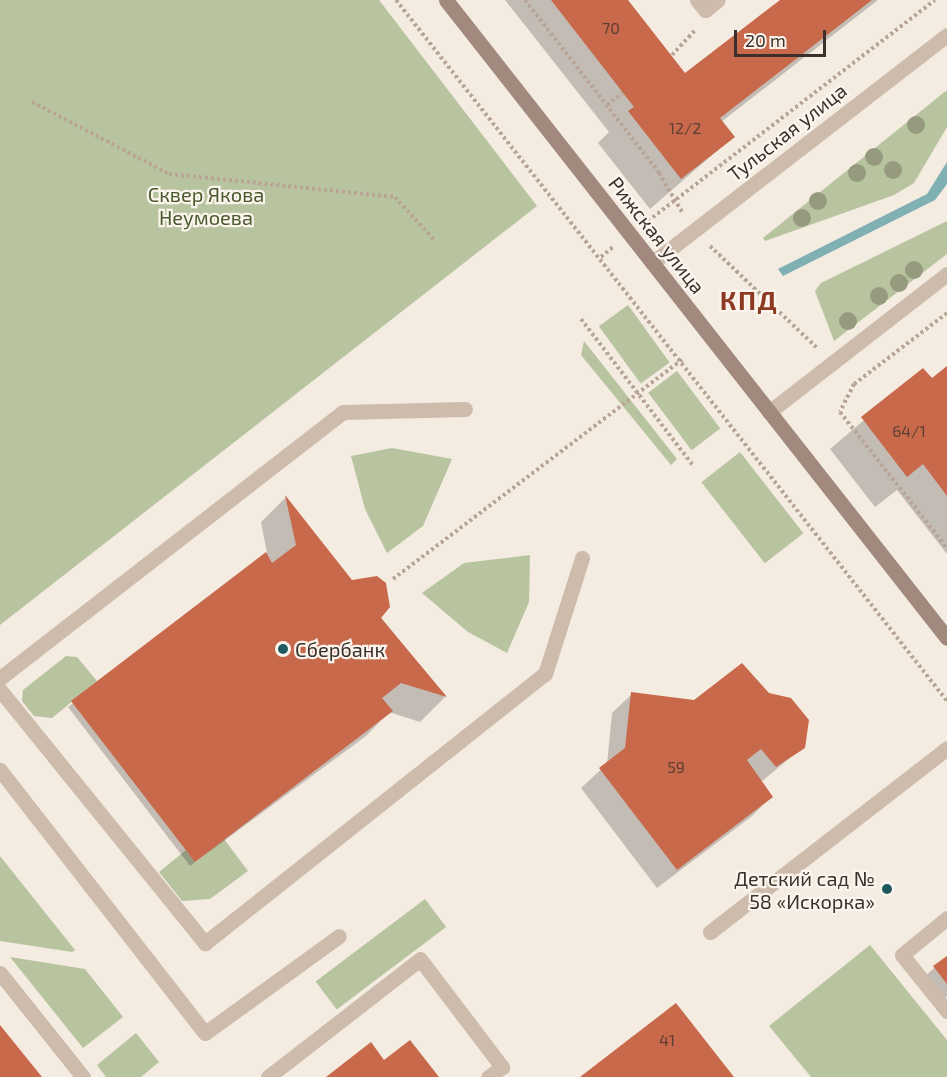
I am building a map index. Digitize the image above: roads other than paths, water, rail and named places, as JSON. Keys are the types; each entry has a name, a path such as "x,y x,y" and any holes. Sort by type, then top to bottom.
{"street":[{"name":"Рижская улица","path":"446,0 947,638"},
{"path":"701,5 718,0"},
{"name":"Тульская улица","path":"652,263 947,35"},
{"path":"769,412 947,274"},
{"path":"0,678 343,412 465,409"},
{"path":"0,690 205,943 545,674 582,558"},
{"path":"710,932 947,748"},
{"path":"0,770 205,1033 339,936"},
{"path":"947,918 902,955 947,1011"},
{"path":"268,1077 420,959 501,1067 488,1077"},
{"path":"0,973 83,1077"}],"water":[{"path":"947,162 947,184 935,200 783,276 778,269 927,194"}],"place":[{"name":"Сбербанк","path":"283,649"},
{"name":"Детский сад № 58 «Искорка»","path":"887,889"}],"district":[{"name":"КПД","path":"749,300"}],"park label":[{"name":"Сквер Якова Неумоева","path":"206,206"}]}
